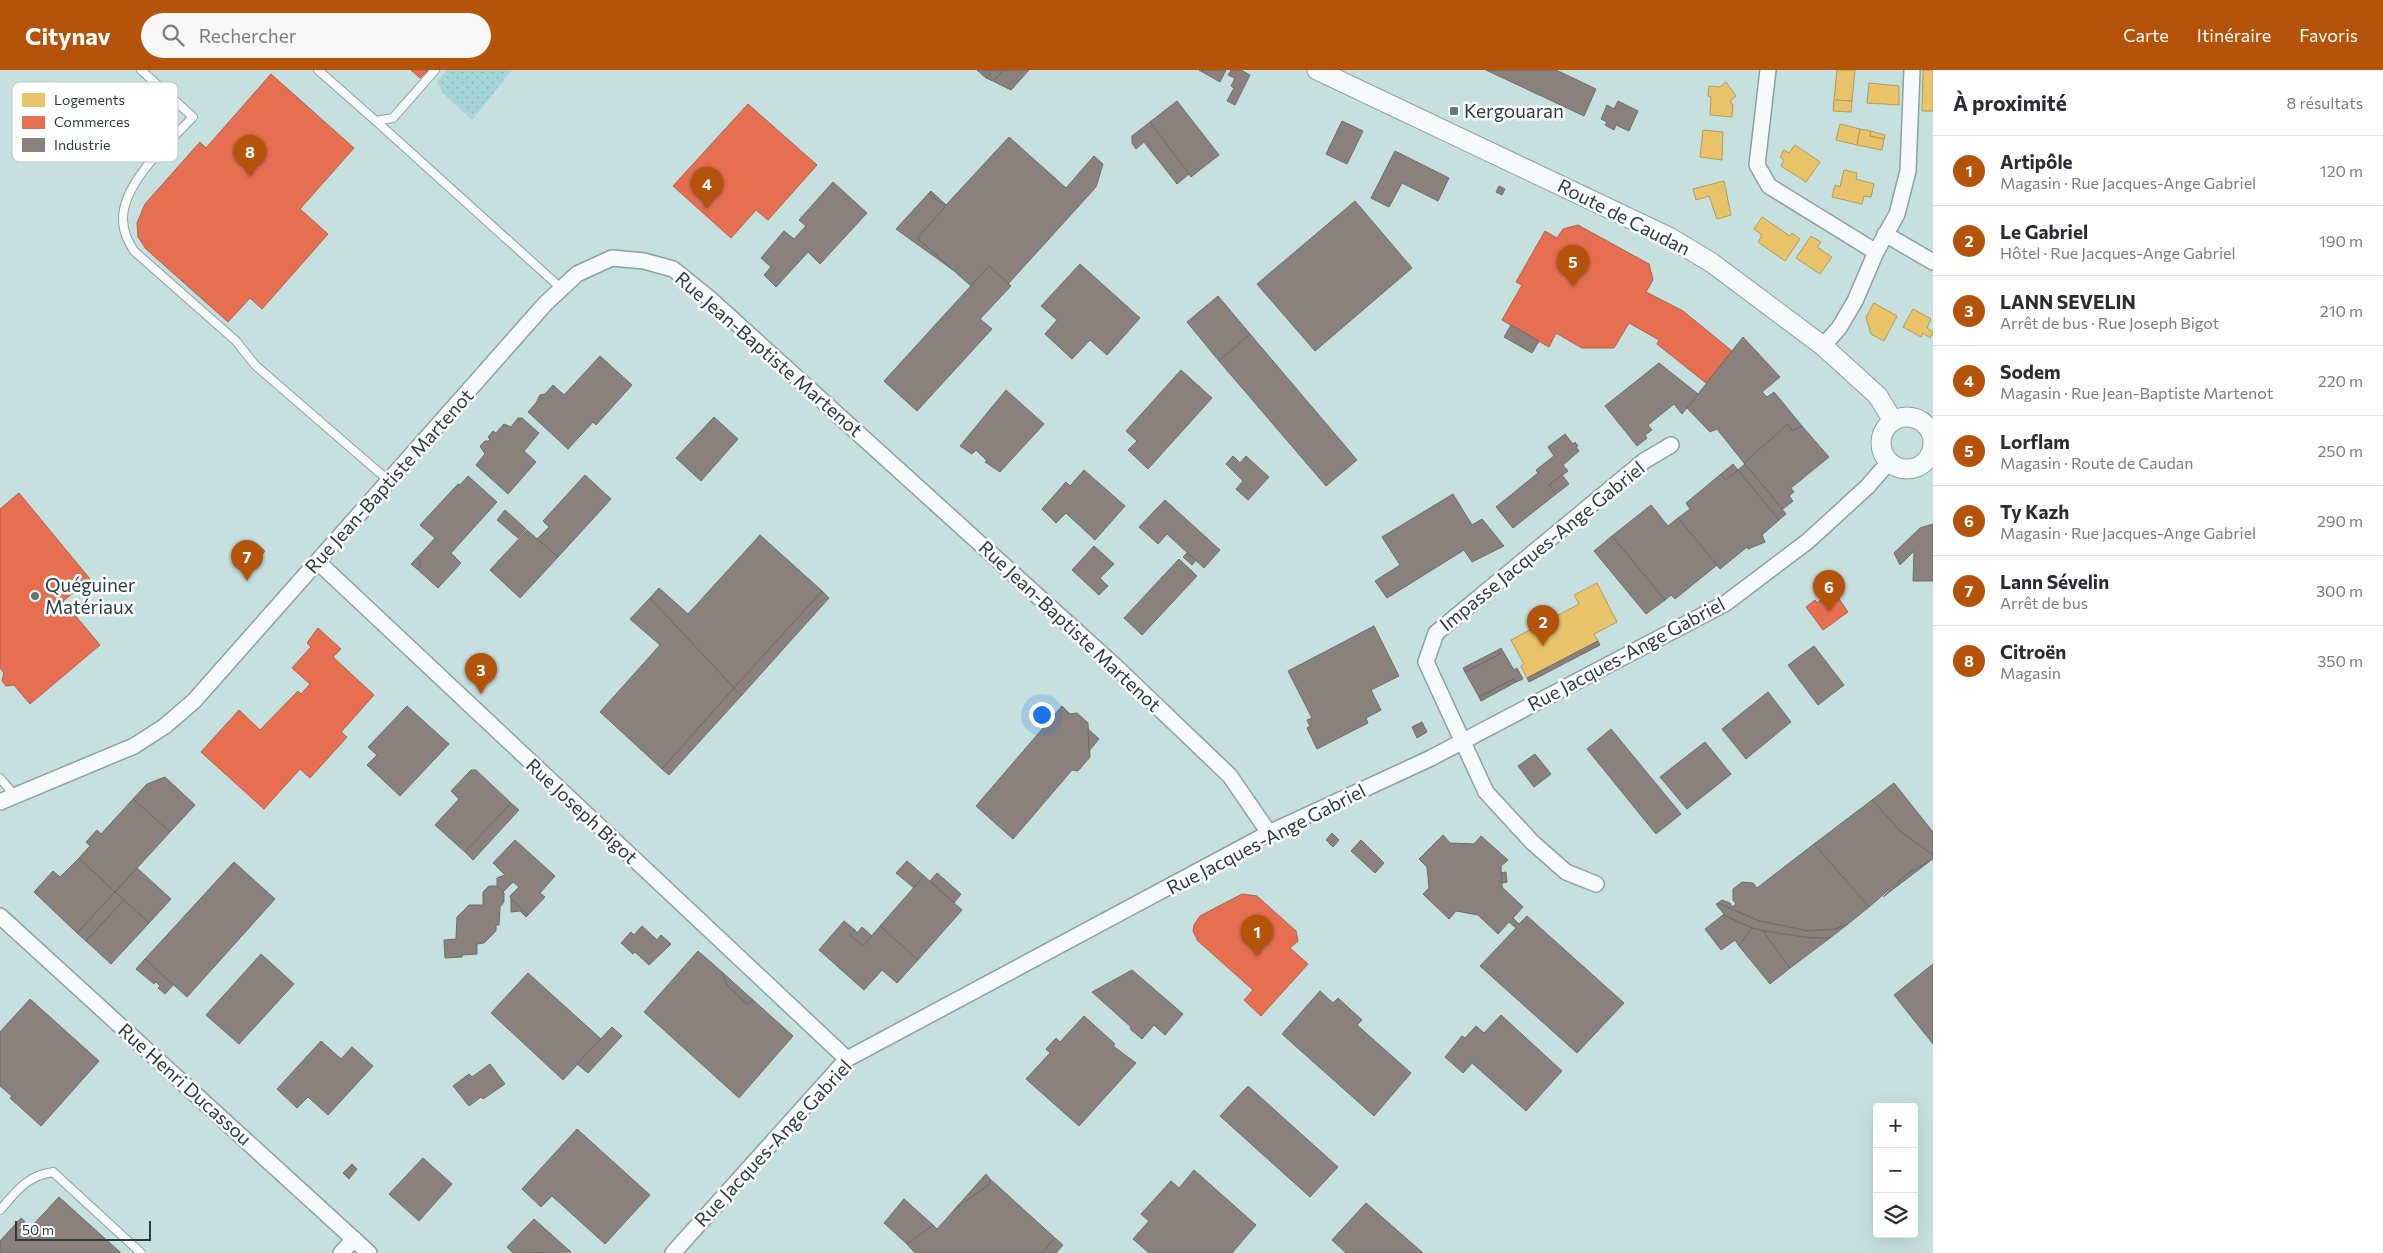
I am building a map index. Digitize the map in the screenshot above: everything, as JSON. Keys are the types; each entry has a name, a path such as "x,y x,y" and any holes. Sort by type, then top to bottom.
{"street":[{"name":"Route de Caudan","path":"1317,70 1669,237 1712,263 1823,346 1878,396 1892,421"},
{"path":"1768,70 1757,165 1761,172 1770,186 1876,252"},
{"path":"1823,346 1839,328 1855,300 1876,252 1897,214 1908,171 1912,70"},
{"path":"1886,234 1933,262"},
{"name":"Rue Jean-Baptiste Martenot","path":"0,802 134,746 165,726 194,701 562,288 577,274 612,258 644,260 673,270 716,305 882,453 1230,776 1269,834"},
{"path":"1908,417 1924,423 1932,437 1932,454 1912,468 1904,468 1889,462 1881,448 1881,441 1886,426 1892,421 1908,417"},
{"name":"Impasse Jacques-Ange Gabriel","path":"1596,884 1566,872 1532,842 1486,792 1426,662 1436,633 1644,462 1671,445"},
{"name":"Rue Jacques-Ange Gabriel","path":"673,1253 847,1060 1269,834 1431,758 1726,603 1808,541 1867,487 1889,462"},
{"name":"Rue Joseph Bigot","path":"318,562 847,1060"},
{"name":"Rue Henri Ducassou","path":"0,916 369,1253"},
{"path":"341,1253 354,1239"}],"lane":[{"path":"141,70 154,82"},
{"path":"318,70 562,288"},
{"path":"376,121 392,118 435,70"},
{"path":"178,103 193,117 178,133"},
{"path":"151,162 128,196 123,219 126,237 134,251 236,341 255,365 389,481"},
{"path":"0,778 15,796"},
{"path":"0,1210 24,1184 38,1174 53,1172 141,1253"}],"shaded area":[{"path":"447,70 512,70 472,120 442,92 437,82"}],"building: Logements":[{"path":"1837,70 1855,70 1852,101 1834,100"},
{"path":"1923,70 1933,70 1933,111 1922,111"},
{"path":"1726,82 1736,96 1731,100 1731,104 1733,104 1732,117 1710,115 1711,97 1708,96 1709,86 1720,87"},
{"path":"1869,83 1899,86 1899,105 1867,103"},
{"path":"1834,100 1852,101 1851,112 1833,111"},
{"path":"1840,124 1860,129 1857,145 1836,140"},
{"path":"1860,129 1871,131 1870,136 1884,139 1882,150 1857,145"},
{"path":"1703,130 1723,132 1722,160 1700,157"},
{"path":"1871,131 1885,135 1884,139 1870,136"},
{"path":"1795,145 1820,162 1806,182 1781,166 1784,160 1780,157 1784,150 1789,153"},
{"path":"1844,170 1857,173 1856,179 1874,184 1871,197 1864,196 1862,204 1832,197 1835,185 1840,187"},
{"path":"1724,181 1731,215 1717,219 1709,196 1696,200 1693,189"},
{"path":"1762,217 1790,236 1792,233 1800,239 1785,261 1758,242 1762,235 1754,229"},
{"path":"1811,236 1821,242 1817,247 1832,257 1820,274 1796,258"},
{"path":"1874,303 1897,316 1884,341 1871,334 1866,317"},
{"path":"1913,309 1931,319 1927,328 1933,332 1930,338 1923,333 1921,337 1903,327"},
{"path":"1597,583 1617,622 1594,634 1598,641 1527,678 1521,666 1524,664 1511,640 1579,604 1574,595"}],"building: Commerces":[{"path":"411,70 428,70 420,78"},
{"path":"271,74 354,148 300,209 328,234 262,309 250,298 228,322 146,249 138,237 137,223 145,204 200,142 206,148"},
{"path":"748,104 817,165 768,220 756,210 731,238 673,186"},
{"path":"1578,225 1649,264 1653,280 1646,292 1683,311 1732,351 1706,383 1657,344 1659,340 1629,323 1614,348 1582,348 1556,333 1549,347 1502,320 1522,285 1516,282 1545,231 1557,238 1563,229"},
{"name":"Quéguiner Matériaux","path":"19,493 90,579 63,601 100,645 30,704 14,685 6,686 2,681 4,673 0,668 0,509"},
{"path":"258,545 265,551 259,559 251,552"},
{"path":"1833,590 1848,612 1823,630 1806,607 1815,600 1817,603"},
{"path":"318,628 341,649 333,657 374,695 341,732 347,737 310,778 300,769 264,809 201,752 239,710 260,730 298,691 301,694 310,684 292,668 311,647 307,643"},
{"path":"1242,894 1257,896 1296,931 1298,941 1290,948 1308,964 1261,1016 1244,1000 1253,990 1198,941 1193,931 1194,925 1200,916"}],"building: Industrie":[{"path":"977,70 993,70 986,78"},
{"path":"993,70 1004,70 993,81 986,78"},
{"path":"1004,70 1029,70 1011,90 993,81"},
{"path":"1199,70 1226,70 1220,82"},
{"path":"1231,70 1241,70 1250,75 1235,105 1227,101 1234,88 1231,86 1235,78 1228,75"},
{"path":"1486,70 1556,70 1596,89 1584,116"},
{"path":"1177,101 1219,155 1191,177 1150,122"},
{"path":"1618,101 1638,111 1629,131 1616,125 1614,130 1605,125 1607,122 1601,119 1607,105 1614,109"},
{"path":"1342,121 1363,131 1347,164 1326,154"},
{"path":"1150,122 1189,174 1177,184 1144,142 1136,149 1132,143 1132,136"},
{"path":"1009,137 1066,188 1094,156 1103,164 1096,187 1008,284 989,266 971,286 917,238 945,207 929,193 931,191 946,205"},
{"path":"1395,151 1449,178 1438,201 1402,183 1389,207 1371,198"},
{"path":"833,182 867,213 820,264 808,252 776,287 764,275 771,267 761,258 784,231 794,239 806,226 799,220"},
{"path":"1499,186 1505,189 1502,195 1496,192"},
{"path":"929,193 945,207 917,238 953,270 896,229"},
{"path":"1355,201 1412,268 1315,351 1257,284"},
{"path":"1080,264 1140,318 1107,355 1090,340 1072,359 1045,334 1057,320 1041,306"},
{"path":"989,266 1011,286 980,319 992,329 917,411 884,381"},
{"path":"1218,296 1250,334 1219,361 1187,322"},
{"path":"1511,325 1539,341 1532,353 1504,337"},
{"path":"1250,334 1357,460 1326,486 1219,361"},
{"path":"1743,337 1780,377 1762,392 1767,397 1774,392 1802,426 1792,431 1788,424 1744,463 1717,429 1710,432 1687,408"},
{"path":"600,356 632,385 596,425 593,422 568,449 528,412 540,395 545,394 553,385 564,395"},
{"path":"1659,363 1698,394 1682,414 1674,404 1648,425 1652,430 1645,435 1647,438 1637,446 1605,406"},
{"path":"1181,370 1212,398 1148,469 1128,450 1137,441 1126,431"},
{"path":"1006,390 1044,424 1000,472 985,462 987,461 976,450 972,454 960,446"},
{"path":"714,417 738,439 701,481 676,458"},
{"path":"518,418 522,418 539,433 524,451 536,462 508,494 476,465 485,454 480,446 490,439 488,437 493,431 496,433 504,424 511,427"},
{"path":"1788,424 1792,431 1802,426 1829,457 1791,488 1794,492 1789,496 1793,501 1783,509 1744,463"},
{"path":"1565,434 1573,444 1575,442 1579,451 1563,465 1568,471 1549,485 1556,494 1513,528 1496,507 1538,473 1536,470 1554,456 1548,447"},
{"path":"1233,456 1240,463 1246,456 1269,477 1248,500 1236,489 1243,481 1226,464"},
{"path":"1733,464 1738,470 1726,480 1721,474"},
{"path":"1745,464 1786,514 1779,520 1738,470"},
{"path":"1084,470 1125,506 1095,540 1066,513 1056,523 1042,509 1066,482 1070,486"},
{"path":"1738,470 1779,520 1762,535 1765,542 1748,549 1747,547 1720,569 1678,518 1690,509 1686,503 1721,474 1726,480"},
{"path":"585,475 611,499 558,557 537,539 549,527 543,521"},
{"path":"1562,475 1569,484 1556,494 1549,485"},
{"path":"468,476 497,502 451,553 461,563 438,588 417,569 421,566 419,564 421,561 417,558 435,538 420,525 458,484 460,485"},
{"path":"1453,494 1472,525 1482,519 1504,546 1472,562 1464,550 1387,598 1375,581 1400,565 1382,537"},
{"path":"1165,500 1220,550 1204,568 1167,534 1158,544 1139,527"},
{"path":"1651,505 1668,526 1678,518 1717,565 1675,599 1671,595 1665,600 1612,536"},
{"path":"505,510 526,529 518,538 497,520"},
{"path":"1933,524 1933,581 1913,581 1914,551 1900,565 1894,553 1920,528"},
{"path":"527,530 558,557 520,598 490,570"},
{"path":"760,535 822,591 734,688 650,598 659,588 688,614"},
{"path":"1612,536 1665,600 1646,614 1594,551"},
{"path":"1094,546 1114,564 1100,578 1108,586 1099,595 1072,570"},
{"path":"1187,553 1196,560 1192,565 1183,557"},
{"path":"417,558 421,561 419,564 421,566 417,569 411,564"},
{"path":"1179,559 1197,576 1142,635 1124,618"},
{"path":"822,591 829,598 741,696 734,688"},
{"path":"650,598 734,688 662,769 600,712 660,645 630,619"},
{"path":"1374,626 1399,676 1371,690 1381,710 1366,718 1368,723 1317,749 1307,728 1310,726 1307,720 1312,718 1288,671"},
{"path":"1598,641 1600,645 1529,682 1527,678"},
{"path":"1814,646 1844,685 1818,705 1788,665"},
{"path":"1501,648 1514,670 1517,668 1523,679 1516,682 1514,679 1479,697 1465,672 1500,654 1498,650"},
{"path":"1498,650 1500,654 1465,672 1463,668"},
{"path":"1514,679 1516,682 1481,701 1479,697"},
{"path":"734,688 741,696 669,775 662,769"},
{"path":"1768,692 1791,722 1746,759 1722,729"},
{"path":"407,706 449,744 400,796 367,765 377,755 368,747"},
{"path":"1062,706 1070,714 1077,713 1088,723 1090,757 1078,771 1072,770 1013,839 976,806"},
{"path":"1422,722 1427,732 1417,738 1412,727"},
{"path":"1088,729 1099,739 1089,751"},
{"path":"1611,729 1681,814 1656,834 1587,749"},
{"path":"1705,742 1731,774 1687,809 1660,777"},
{"path":"1535,754 1551,774 1534,787 1518,766"},
{"path":"471,770 476,770 511,803 465,852 435,825 459,799 451,791"},
{"path":"165,777 195,805 170,832 133,799 147,784"},
{"path":"1894,783 1933,832 1933,855 1901,832 1872,800"},
{"path":"133,799 170,832 115,892 79,858 90,846 86,842 97,830 101,834"},
{"path":"1872,800 1901,832 1933,855 1933,859 1907,874 1869,907 1814,844"},
{"path":"511,803 519,810 473,860 465,852"},
{"path":"1332,833 1339,840 1333,847 1326,840"},
{"path":"1443,835 1450,843 1474,844 1481,836 1508,860 1501,866 1502,887 1523,907 1513,918 1519,924 1527,916 1624,1003 1577,1053 1480,966 1516,928 1509,922 1498,934 1478,915 1456,911 1449,919 1423,894 1429,888 1427,867 1419,859"},
{"path":"515,840 555,876 540,893 545,897 528,915 510,896 519,887 513,882 503,892 497,886 497,878 505,875 493,863"},
{"path":"1361,840 1384,863 1375,873 1351,851"},
{"path":"1814,844 1869,907 1848,924 1836,929 1808,931 1759,921 1718,903 1722,900 1730,903 1732,907 1736,904 1733,900 1733,889 1742,882 1753,883 1757,888"},
{"path":"79,858 115,892 77,933 34,892 53,871 60,877"},
{"path":"907,861 924,876 914,888 896,873"},
{"path":"1930,861 1883,897 1907,874"},
{"path":"234,862 275,899 187,997 145,959"},
{"path":"137,868 171,899 149,923 115,892"},
{"path":"1506,872 1507,882 1502,883 1501,873"},
{"path":"937,873 961,894 954,903 930,881"},
{"path":"924,876 962,910 918,960 880,926"},
{"path":"489,886 497,886 504,893 504,902 500,907 499,925 496,925 496,931 484,943 477,944 477,954 445,958 444,940 456,939 457,917 469,905 483,905 483,892"},
{"path":"115,892 124,900 86,941 77,933"},
{"path":"511,899 528,915 526,917 520,911 511,912"},
{"path":"124,900 149,923 111,964 86,941"},
{"path":"1718,903 1759,921 1808,931 1836,929 1848,924 1830,938 1797,937 1752,928 1723,915 1716,904"},
{"path":"1723,915 1752,928 1739,946 1735,940 1721,950 1705,929"},
{"path":"844,921 855,930 850,935 863,946 880,926 918,960 897,983 882,970 864,990 819,950"},
{"path":"642,926 657,940 661,935 671,944 649,965 635,952 633,954 621,943 631,932 634,935"},
{"path":"862,927 872,936 863,946 850,935 855,930 857,933"},
{"path":"1752,928 1763,931 1790,968 1770,984 1739,946"},
{"path":"1763,931 1812,938 1830,938 1790,968"},
{"path":"698,951 722,972 727,985 747,1004 753,1000 793,1036 739,1098 644,1012"},
{"path":"261,954 294,984 239,1044 206,1015"},
{"path":"145,959 173,985 165,994 158,988 160,986 156,982 154,984 136,969"},
{"path":"1933,964 1933,1044 1894,995"},
{"path":"1132,970 1183,1014 1165,1035 1154,1025 1142,1039 1092,992"},
{"path":"722,972 753,1000 747,1004 727,985"},
{"path":"528,973 601,1039 563,1080 491,1013"},
{"path":"1320,991 1333,1003 1338,998 1362,1020 1357,1025 1411,1073 1374,1116 1282,1034"},
{"path":"30,999 99,1061 41,1126 10,1098 12,1096 0,1086 0,1032"},
{"path":"1501,1015 1562,1071 1526,1111 1472,1063 1463,1073 1445,1057 1462,1036 1465,1038 1476,1026 1484,1033"},
{"path":"1084,1016 1115,1044 1113,1046 1136,1063 1079,1126 1026,1079 1050,1053 1046,1049 1056,1038 1060,1042"},
{"path":"612,1027 622,1036 588,1073 577,1064"},
{"path":"321,1041 341,1059 352,1047 373,1066 328,1115 308,1097 297,1108 277,1089"},
{"path":"490,1064 505,1084 469,1106 453,1086 469,1074 472,1077"},
{"path":"1248,1086 1338,1167 1310,1197 1220,1116"},
{"path":"577,1129 650,1195 605,1244 552,1196 541,1207 522,1189"},
{"path":"423,1158 452,1184 419,1221 389,1194"},
{"path":"352,1164 357,1169 349,1179 343,1173"},
{"path":"1194,1170 1256,1225 1232,1253 1149,1253 1133,1239 1149,1221 1141,1214 1171,1181 1179,1188"},
{"path":"986,1174 990,1179 990,1184 953,1211"},
{"path":"990,1179 1055,1238 1042,1253 915,1253 907,1244 933,1225 937,1229 955,1209 990,1184"},
{"path":"59,1197 121,1253 0,1253 0,1241 21,1218 31,1227"},
{"path":"904,1199 933,1225 907,1244 884,1223"},
{"path":"1366,1203 1423,1253 1346,1253 1332,1240"},
{"path":"534,1219 571,1252 513,1253 507,1247"},
{"path":"1055,1238 1063,1245 1056,1253 1042,1253"}],"place":[{"name":"Kergouaran","path":"1454,111"},
{"name":"Citroën","path":"250,176"},
{"name":"Sodem","path":"707,208"},
{"name":"Lorflam","path":"1573,286"},
{"name":"Lann Sévelin","path":"247,581"},
{"name":"Quéguiner Matériaux","path":"35,596"},
{"name":"Ty Kazh","path":"1829,611"},
{"name":"Le Gabriel","path":"1543,646"},
{"name":"LANN SEVELIN","path":"481,694"},
{"name":"Artipôle","path":"1257,956"}]}
